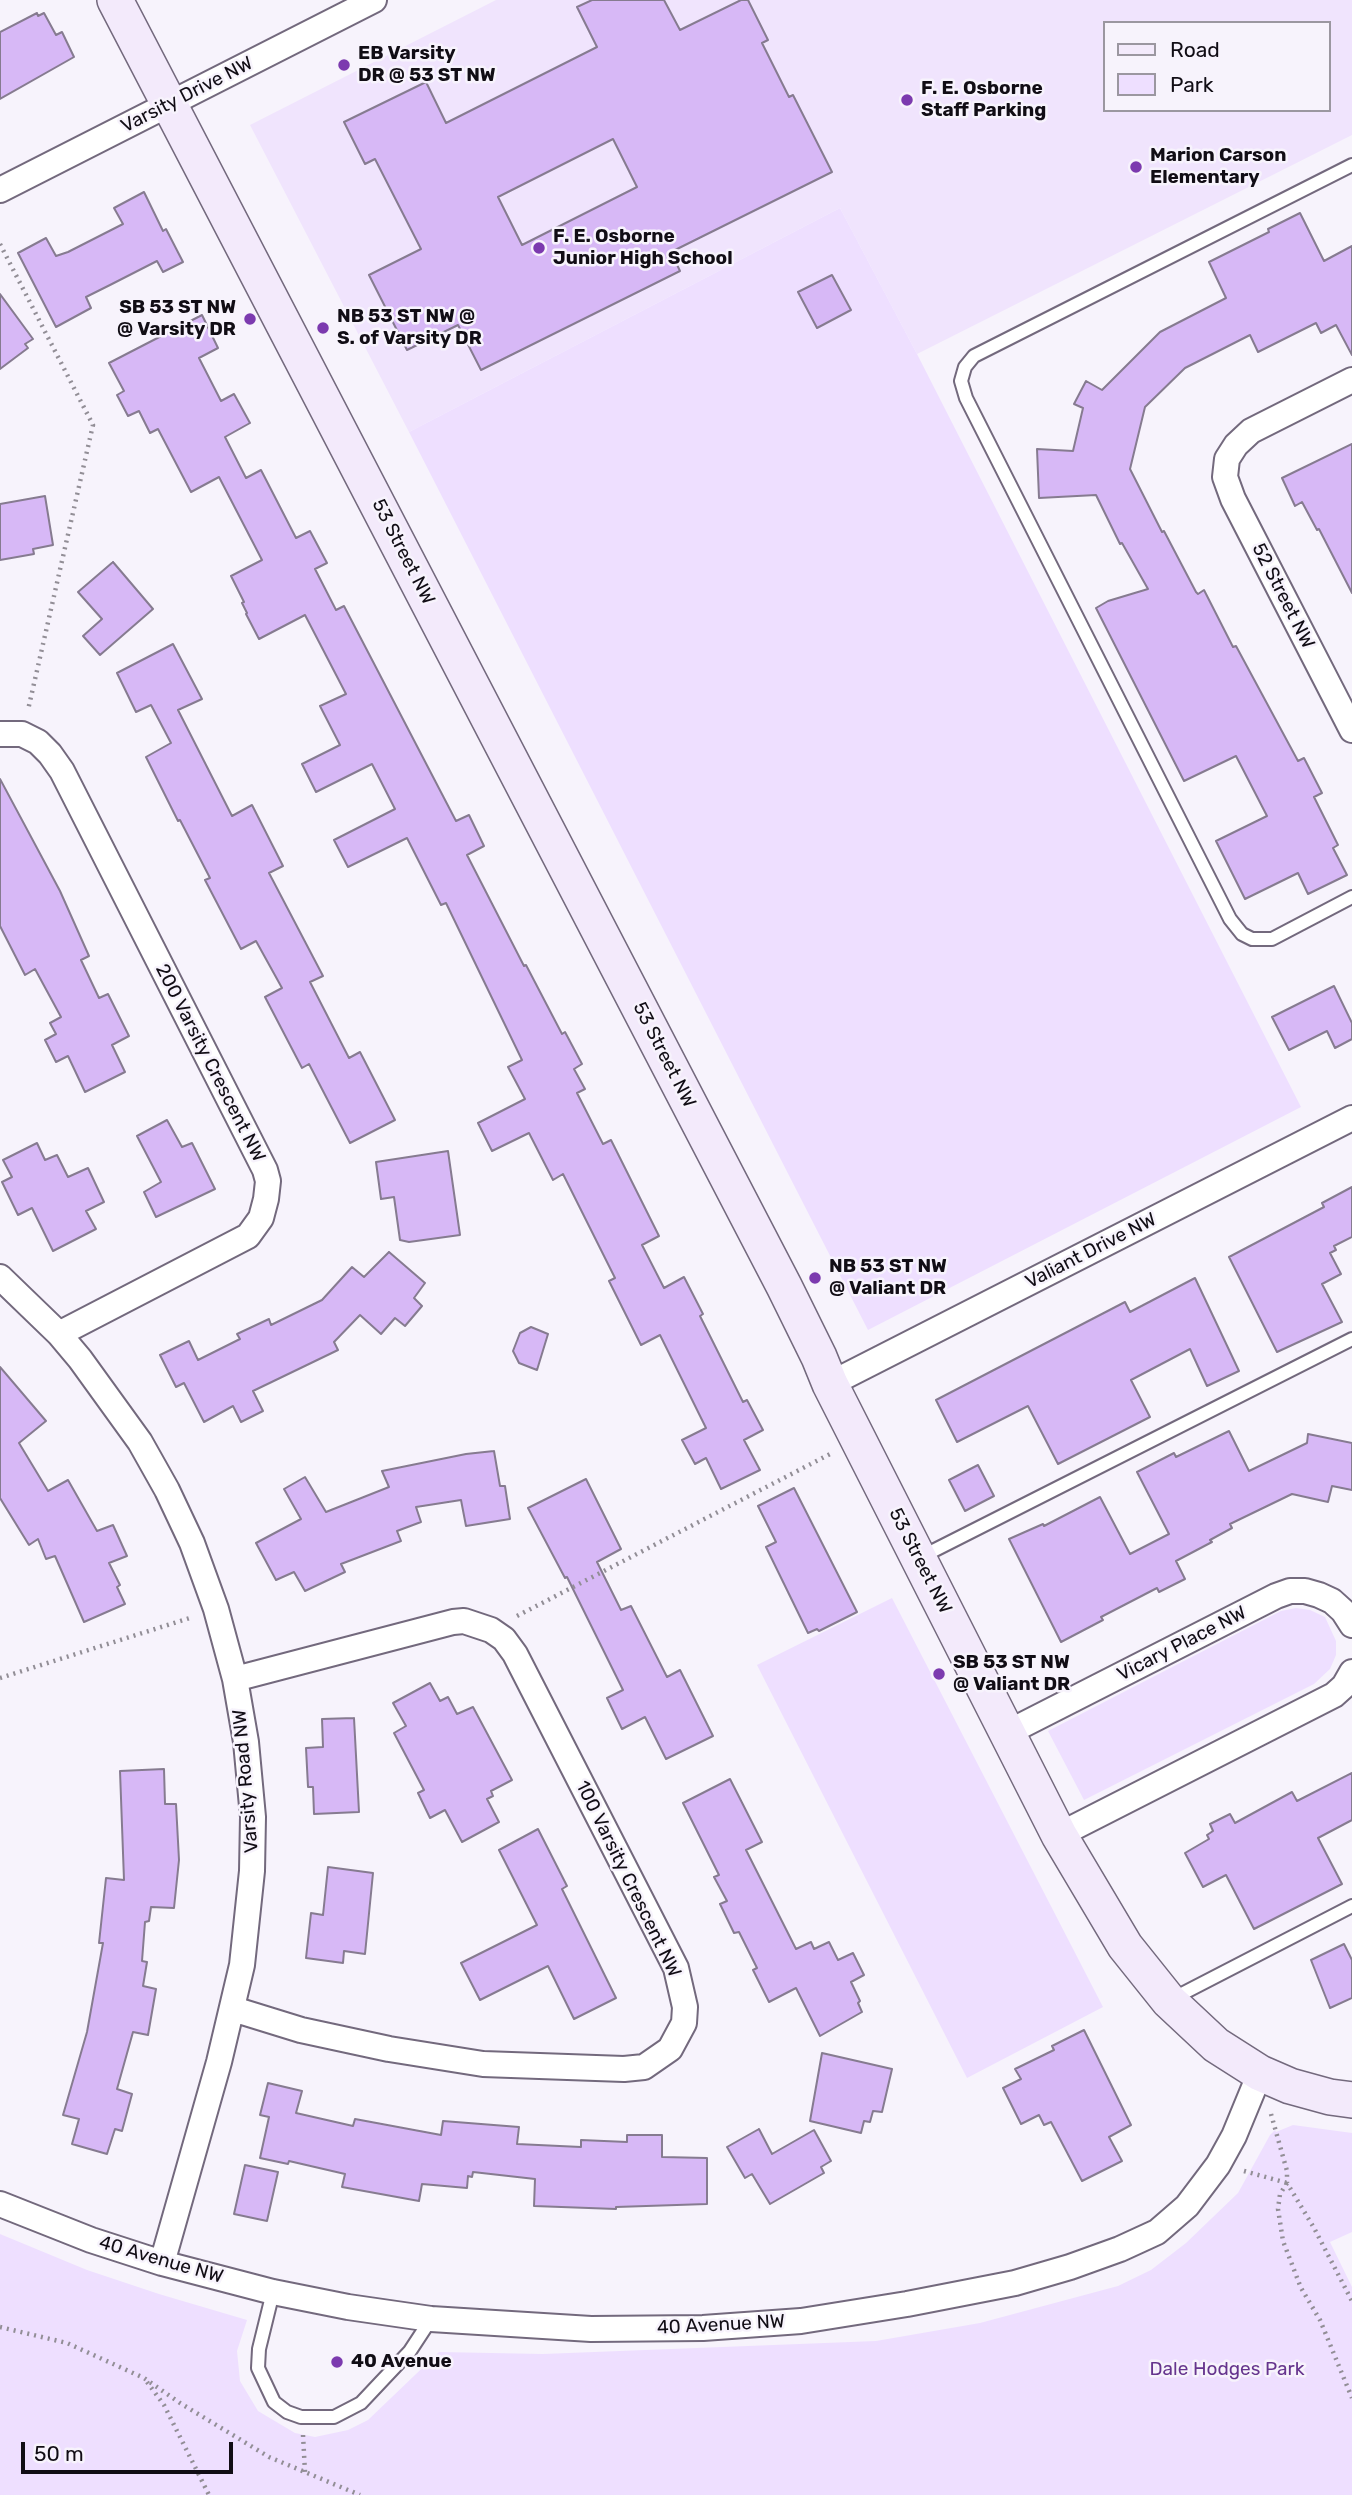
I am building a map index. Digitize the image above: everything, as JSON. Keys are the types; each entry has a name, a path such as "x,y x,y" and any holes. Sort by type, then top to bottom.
{"street":[{"name":"53 Street NW","path":"115,0 771,1261 820,1357 830,1384 1059,1835 1125,1946 1169,2001 1216,2045 1260,2073"},
{"name":"Varsity Drive NW","path":"0,190 374,0"},
{"name":"52 Street NW","path":"1352,380 1251,431 1236,445 1227,460 1225,477 1233,499 1352,730"},
{"name":"200 Varsity Crescent NW","path":"11,734 38,742 62,771 265,1170 268,1181 267,1199 261,1218 248,1236 59,1334"},
{"name":"Valiant Drive NW","path":"830,1384 1352,1118"},
{"name":"Varsity Road NW","path":"0,1277 59,1334 80,1359 140,1442 167,1490 192,1543 216,1609 235,1679 247,1742 253,1817 248,1920 233,2009 162,2263"},
{"name":"Vicary Place NW","path":"1007,1733 1276,1595 1305,1591 1319,1595 1332,1601 1352,1625"},
{"path":"235,1679 453,1622 464,1621 491,1630"},
{"name":"100 Varsity Crescent NW","path":"233,2009 301,2030 377,2047 483,2064 624,2069 644,2067 670,2049 684,2023 685,2007 676,1968 515,1654 504,1639 491,1630"},
{"path":"1059,1835 1334,1695 1344,1686 1352,1672"},
{"path":"1260,2073 1290,2086 1352,2100"},
{"name":"40 Avenue NW","path":"0,2204 91,2240 162,2263 273,2292 348,2307 431,2319 591,2329 703,2328 801,2321 1015,2283 1070,2267 1157,2232 1187,2206 1218,2165 1234,2136 1260,2073"}],"lane":[{"path":"1352,165 974,356 965,367 961,381 965,398 1230,919 1242,934 1252,939 1272,939 1352,897"},
{"path":"919,1559 1352,1339"},
{"path":"1169,2001 1352,1906"},
{"path":"273,2292 259,2348 258,2368 274,2402 287,2412 302,2417 334,2417 361,2403 410,2351 431,2319"}],"path":[{"path":"0,244 93,425 11,734"},
{"path":"491,1630 859,1441"},
{"path":"0,1678 216,1609"},
{"path":"1275,2130 1287,2171 1287,2183 1352,2301"},
{"path":"1245,2171 1287,2183"},
{"path":"1287,2183 1280,2194 1278,2209 1283,2241 1301,2288 1320,2319 1352,2398"},
{"path":"0,2327 67,2343 144,2378 180,2403 269,2456 360,2495"},
{"path":"144,2378 164,2405 209,2495"},
{"path":"302,2417 305,2472"}],"shaded area":[{"name":"F. E. Osborne Junior High School","path":"496,0 1352,0 1352,135 917,354 840,208 409,432 250,125"}],"green space":[{"path":"840,208 1301,1107 868,1330 409,432"},
{"path":"892,1598 1103,2007 967,2078 757,1665"},
{"path":"1296,1608 1310,1610 1325,1617 1336,1641 1336,1655 1330,1669 1314,1684 1084,1800 1048,1731 1281,1611"},
{"name":"Dale Hodges Park","path":"1293,2125 1352,2133 1352,2232 1330,2242 1352,2287 1352,2495 0,2495 0,2234 87,2270 247,2320 237,2351 240,2381 258,2411 295,2433 315,2437 348,2430 368,2420 439,2352 543,2354 876,2341 980,2323 1118,2286 1151,2270 1186,2243 1238,2193 1270,2135 1275,2130 1276,2132"}],"building":[{"path":"592,0 664,0 680,30 741,0 748,0 768,40 762,43 789,97 793,95 832,172 671,252 680,271 481,370 458,325 407,350 369,275 421,249 375,159 365,164 344,122 426,82 446,123 597,47 577,7","holes":["613,139 637,187 522,245 498,197"]},
{"path":"37,13 38,16 44,13 56,35 62,32 74,57 0,99 0,32"},
{"path":"144,192 163,231 166,229 183,262 163,272 157,261 86,297 91,308 56,327 18,253 46,238 56,256 68,252 123,224 114,208"},
{"path":"1300,213 1324,261 1352,246 1352,355 1336,325 1321,333 1316,323 1258,352 1250,335 1185,368 1145,407 1130,469 1196,592 1198,594 1204,590 1298,761 1304,758 1322,793 1314,797 1338,845 1333,848 1347,875 1308,894 1298,873 1245,899 1216,841 1267,816 1236,756 1184,781 1096,608 1108,601 1148,589 1122,543 1120,544 1096,495 1039,498 1037,449 1073,451 1083,408 1074,404 1086,381 1102,390 1160,332 1226,298 1209,262"},
{"path":"832,275 851,310 817,328 798,292"},
{"path":"0,294 33,339 25,344 28,348 0,369"},
{"path":"202,315 218,348 199,358 221,401 234,394 250,423 225,437 246,478 261,470 296,538 310,531 327,563 315,569 336,610 344,606 456,821 469,815 484,846 467,855 524,966 526,965 562,1034 565,1032 582,1064 574,1069 585,1089 577,1093 603,1144 611,1140 659,1236 642,1245 664,1288 684,1277 703,1314 700,1316 743,1402 747,1400 763,1430 744,1440 760,1470 721,1489 706,1458 695,1464 682,1440 706,1428 660,1335 641,1345 609,1281 615,1278 563,1174 553,1180 529,1133 492,1151 478,1123 525,1099 508,1067 522,1060 446,903 441,905 407,838 348,867 334,840 395,809 372,764 316,792 302,764 340,745 320,706 346,694 305,615 259,639 231,576 262,560 219,477 191,492 158,429 150,433 139,411 128,416 117,395 124,391 109,363"},
{"path":"1352,444 1352,593 1319,529 1317,530 1302,502 1295,506 1282,478"},
{"path":"45,496 53,545 33,549 34,554 0,560 0,504"},
{"path":"113,562 153,609 100,655 83,636 102,619 78,592"},
{"path":"173,644 202,699 178,710 232,816 252,805 283,866 269,873 323,976 310,982 349,1058 360,1052 395,1120 350,1143 309,1064 302,1068 265,997 282,988 256,941 241,949 205,880 210,878 146,757 171,743 151,705 136,712 117,673"},
{"path":"0,779 60,891 89,956 81,960 99,998 108,994 129,1036 112,1045 125,1072 85,1092 68,1056 56,1062 45,1040 56,1034 50,1023 61,1017 35,969 25,975 0,926"},
{"path":"1334,986 1352,1023 1352,1039 1335,1048 1327,1031 1289,1050 1272,1017"},
{"path":"167,1120 182,1147 192,1143 215,1189 156,1217 144,1192 161,1182 137,1136"},
{"path":"37,1143 45,1160 57,1155 68,1177 88,1168 104,1202 86,1211 96,1229 53,1251 32,1208 18,1215 2,1182 12,1177 3,1160"},
{"path":"448,1151 460,1235 409,1242 400,1240 394,1197 381,1199 376,1162"},
{"path":"1352,1187 1352,1237 1334,1246 1336,1250 1330,1253 1341,1274 1322,1284 1342,1322 1277,1352 1229,1257 1324,1207 1322,1203"},
{"path":"389,1252 425,1283 414,1298 422,1306 405,1326 395,1318 381,1334 360,1315 334,1342 338,1350 253,1391 263,1411 241,1422 233,1406 204,1422 184,1383 176,1387 160,1355 189,1341 198,1360 240,1339 237,1334 269,1319 271,1325 322,1300 352,1267 364,1277"},
{"path":"1195,1278 1239,1371 1207,1386 1190,1349 1131,1380 1150,1417 1058,1464 1028,1406 957,1442 936,1400 1125,1302 1130,1312"},
{"path":"531,1327 548,1334 537,1370 519,1363 513,1351 520,1333"},
{"path":"0,1367 46,1421 19,1443 48,1491 68,1480 97,1531 113,1525 127,1556 109,1563 120,1585 117,1587 125,1604 84,1622 55,1556 46,1559 38,1539 29,1545 0,1498"},
{"path":"1229,1431 1249,1471 1307,1443 1308,1434 1352,1443 1352,1490 1332,1486 1328,1502 1292,1494 1230,1524 1232,1528 1210,1540 1212,1542 1176,1561 1185,1579 1159,1592 1157,1588 1101,1617 1103,1620 1061,1642 1009,1539 1043,1524 1044,1526 1100,1497 1130,1554 1169,1534 1137,1472 1174,1453 1176,1457"},
{"path":"494,1451 500,1486 505,1486 510,1519 466,1526 461,1500 416,1507 421,1522 397,1531 401,1541 341,1564 345,1572 305,1591 294,1572 276,1580 256,1543 301,1519 284,1489 305,1477 326,1512 389,1487 382,1471"},
{"path":"978,1465 994,1496 965,1511 949,1480"},
{"path":"586,1479 621,1549 597,1562 621,1610 631,1606 667,1677 680,1670 713,1736 666,1759 645,1717 622,1729 607,1698 623,1690 567,1577 565,1578 528,1508"},
{"path":"794,1488 857,1612 819,1631 817,1629 808,1633 766,1547 776,1542 758,1506"},
{"path":"430,1683 440,1701 448,1697 457,1714 473,1707 512,1780 491,1791 493,1796 487,1799 499,1822 462,1842 445,1810 430,1818 418,1793 424,1790 394,1733 406,1726 393,1703"},
{"path":"354,1718 359,1812 314,1814 313,1787 308,1787 306,1748 323,1747 322,1719"},
{"path":"164,1769 165,1804 176,1804 179,1860 174,1908 151,1907 149,1921 145,1922 142,1961 147,1962 143,1986 156,1989 148,2035 133,2032 117,2089 132,2094 122,2131 115,2129 107,2154 72,2144 79,2119 63,2115 87,2032 103,1943 99,1943 106,1878 124,1880 120,1771"},
{"path":"1352,1773 1352,1820 1318,1838 1342,1884 1254,1929 1226,1875 1203,1887 1185,1853 1209,1839 1207,1835 1213,1831 1210,1824 1230,1814 1235,1823 1292,1792 1297,1801"},
{"path":"730,1779 762,1842 746,1850 796,1949 811,1942 814,1949 829,1942 838,1960 853,1953 864,1975 851,1982 862,2012 820,2036 796,1988 769,2002 753,1970 757,1968 739,1932 734,1933 720,1904 727,1901 714,1877 719,1875 683,1803"},
{"path":"538,1829 567,1886 562,1889 616,1998 574,2019 548,1966 480,2000 461,1963 537,1925 499,1850"},
{"path":"328,1867 373,1873 365,1954 344,1951 343,1963 306,1958 311,1913 323,1915"},
{"path":"1344,1944 1352,1960 1352,1998 1330,2008 1311,1960"},
{"path":"1084,2030 1131,2125 1109,2137 1122,2161 1082,2181 1051,2122 1044,2125 1039,2115 1021,2124 1003,2088 1021,2079 1015,2069 1054,2050 1052,2046"},
{"path":"822,2053 892,2069 882,2112 873,2111 870,2122 864,2121 861,2133 810,2121"},
{"path":"268,2083 302,2091 296,2113 353,2126 355,2119 441,2135 443,2121 519,2127 517,2144 581,2147 581,2140 627,2142 627,2135 662,2135 662,2157 707,2158 707,2204 616,2209 534,2206 535,2179 473,2172 472,2177 468,2176 467,2188 422,2184 419,2201 342,2187 345,2174 289,2161 288,2164 260,2158 269,2117 260,2115"},
{"path":"759,2129 772,2154 814,2130 831,2161 821,2167 824,2173 770,2204 752,2174 745,2178 727,2147"},
{"path":"245,2165 278,2172 267,2221 234,2214"}],"place":[{"name":"EB Varsity DR @ 53 ST NW","path":"344,65"},
{"name":"F. E. Osborne Staff Parking","path":"907,100"},
{"name":"Marion Carson Elementary","path":"1136,167"},
{"name":"F. E. Osborne Junior High School","path":"539,248"},
{"name":"SB 53 ST NW @ Varsity DR","path":"250,319"},
{"name":"NB 53 ST NW @ S. of Varsity DR","path":"323,328"},
{"name":"NB 53 ST NW @ Valiant DR","path":"815,1278"},
{"name":"SB 53 ST NW @ Valiant DR","path":"939,1674"},
{"name":"40 Avenue","path":"337,2362"}]}
